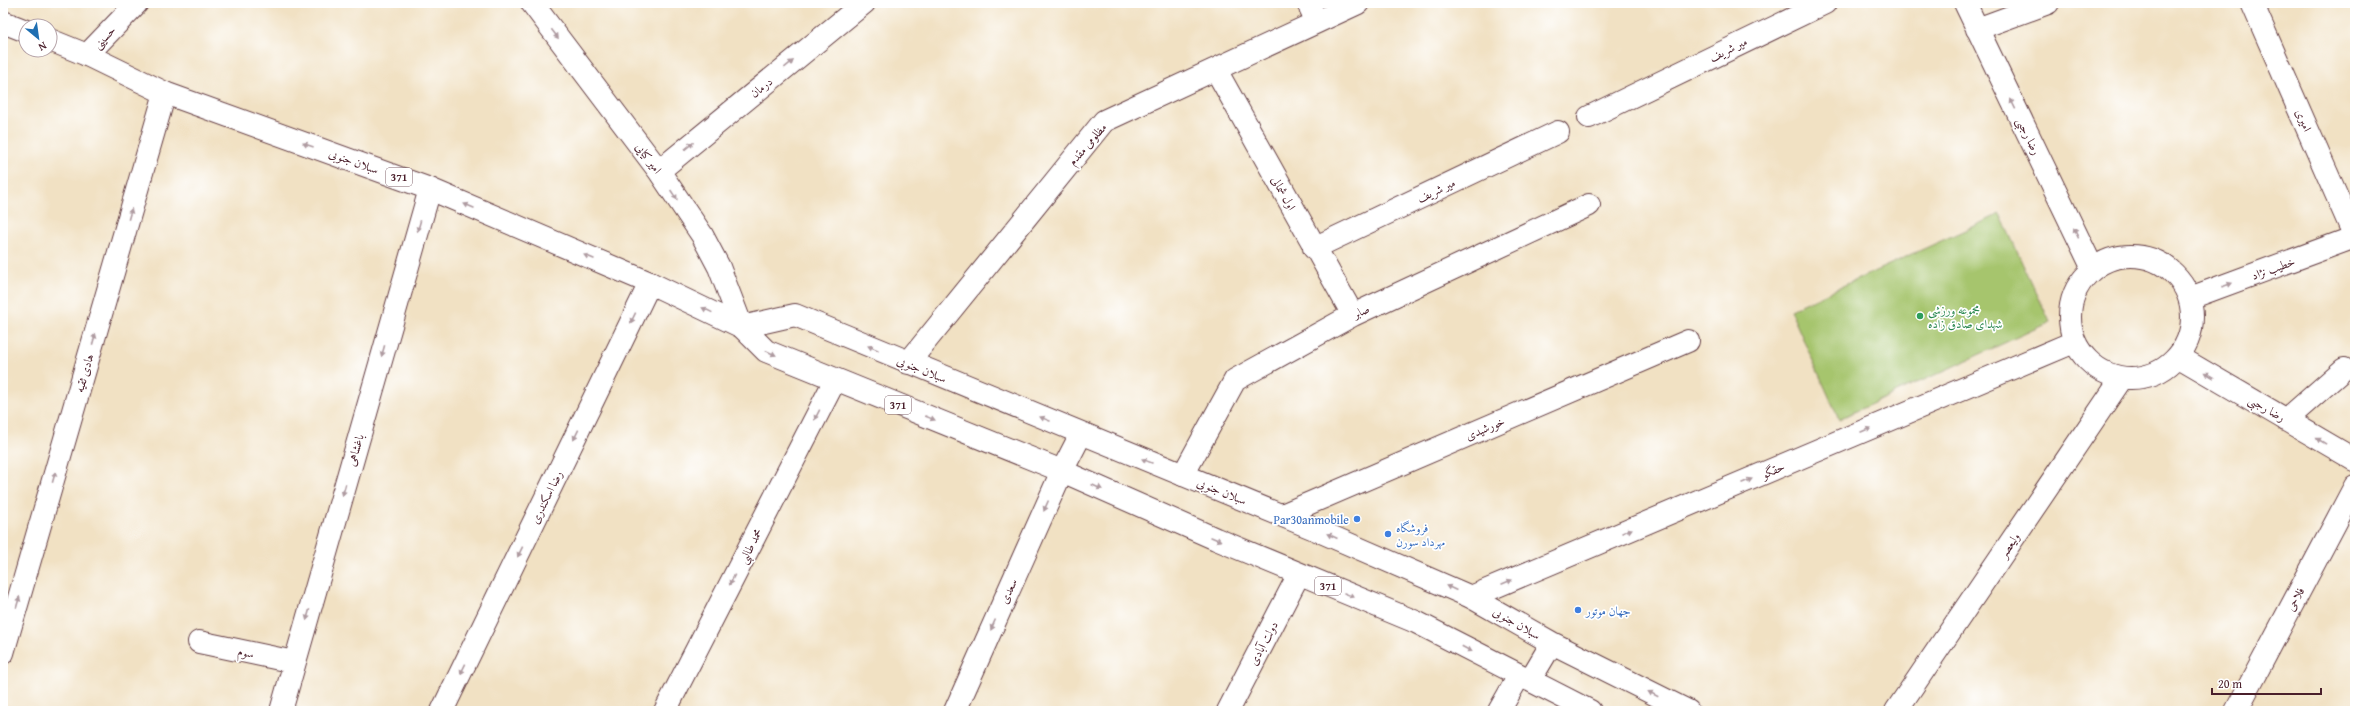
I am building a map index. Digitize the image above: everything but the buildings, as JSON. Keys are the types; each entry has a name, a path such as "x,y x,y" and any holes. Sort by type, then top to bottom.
{"street":[{"name":"حسینی","path":"87,54 137,3"},
{"name":"امیر کیایی","path":"532,3 659,171 702,235 719,267 742,327"},
{"name":"درمان","path":"659,171 864,3"},
{"name":"مظلومی مقدم","path":"908,363 1104,121 1216,70 1312,12 1358,3"},
{"name":"میر شریف","path":"1589,116 1824,3"},
{"name":"رضا رجبی","path":"1965,3 2093,268"},
{"path":"1977,29 2048,3"},
{"name":"امیری","path":"2252,3 2355,237"},
{"path":"3,22 18,28"},
{"name":"سبلان جنوبی","path":"58,43 87,54 165,93 430,189 650,283 742,327 766,351 1062,471 1299,574 1416,622 1590,711"},
{"name":"اول شمالی","path":"1216,70 1352,315"},
{"name":"هادی ثقیه","path":"3,653 165,93"},
{"name":"میر شریف","path":"1314,248 1558,132"},
{"name":"باغشاهی","path":"280,711 430,189"},
{"name":"صابر","path":"1183,475 1235,380 1352,315 1589,205"},
{"name":"خطیب نژاد","path":"2190,298 2355,237"},
{"path":"2130,255 2150,258 2167,267 2182,281 2190,298 2193,318 2189,338 2179,357 2163,370 2143,378 2122,378 2102,372 2086,360 2074,342 2069,322 2071,301 2079,283 2093,268 2110,259 2130,255"},
{"name":"رضا اسکندری","path":"442,711 650,283"},
{"name":"سبلان جنوبی","path":"742,327 795,315 908,363 1282,516 1471,597 1552,643 1688,711"},
{"name":"خورشیدی","path":"1282,516 1688,341"},
{"name":"حقگو","path":"1471,597 2074,342"},
{"name":"رضا رجبی","path":"2179,357 2355,460"},
{"path":"2286,420 2344,369"},
{"name":"ولیعصر","path":"1896,711 2122,378"},
{"name":"محمد طالبی","path":"665,711 835,380"},
{"name":"سعدی","path":"955,711 1062,471 1082,434"},
{"name":"فلاحی","path":"2236,711 2355,486"},
{"name":"دولت آبادی","path":"1228,711 1299,574"},
{"name":"سوم","path":"199,642 294,662"},
{"path":"1499,711 1552,643"}],"green space":[{"name":"مجموعه ورزشی شهدای صادق زاده","path":"2000,214 2050,322 1839,419 1790,310"}],"place":[{"name":"مجموعه ورزشی شهدای صادق زاده","path":"1920,316"},
{"name":"Par30anmobile","path":"1357,519"},
{"name":"فروشگاه مهرداد سورن","path":"1388,534"},
{"name":"جهان موتور","path":"1578,610"}]}
